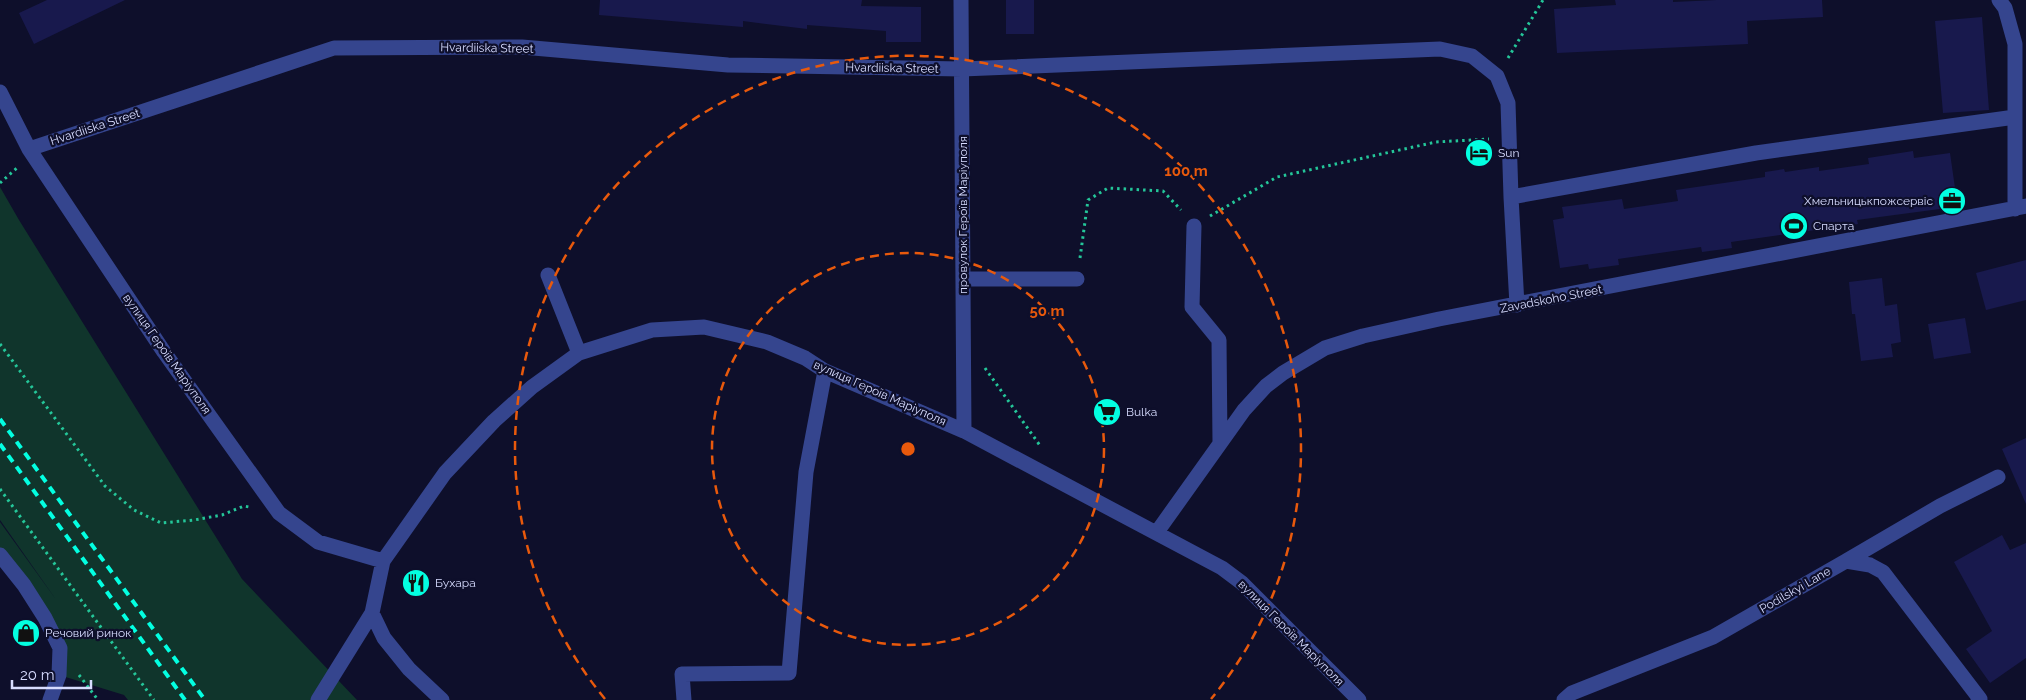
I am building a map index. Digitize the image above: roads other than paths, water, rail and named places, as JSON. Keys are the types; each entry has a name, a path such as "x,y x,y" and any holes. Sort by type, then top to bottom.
{"street":[{"name":"провулок Героїв Маріуполя","path":"961,0 964,431"},
{"path":"1999,0 2005,8 2015,44 2015,117 2020,207"},
{"name":"Hvardiiska Street","path":"29,150 334,48 522,47 728,65 962,69 1440,49 1472,56 1497,76 1508,103 1511,197"},
{"name":"вулиця Героїв Маріуполя","path":"0,92 29,150 164,352 279,513 318,542 383,561"},
{"path":"1517,305 1511,197 1756,153 2015,117"},
{"name":"Zavadskoho Street","path":"1157,532 1244,410 1266,386 1283,372 1324,348 1372,334 2020,207"},
{"path":"1194,226 1192,307 1219,340 1220,443"},
{"path":"548,275 579,354"},
{"path":"963,279 1077,279"},
{"name":"вулиця Героїв Маріуполя","path":"318,700 372,613 383,561 445,473 494,421 532,387 579,354 652,330 704,327 767,342 805,358 825,371 964,431 1157,532 1233,575 1359,700"},
{"path":"684,700 682,674 789,673 806,472 825,371"},
{"path":"1846,561 1940,506 1998,477"},
{"path":"0,555 24,585 60,648 59,675 50,700"},
{"name":"Podilskyi Lane","path":"1564,700 1572,693 1713,638 1846,561 1870,565 1883,572 1979,699"},
{"path":"372,613 384,638 409,669 442,700"}],"railway":[{"path":"0,419 205,700"},
{"path":"0,444 185,700"}],"place":[{"name":"Sun","path":"1479,153"},
{"name":"Хмельницькпожсервіс","path":"1952,201"},
{"name":"Спарта","path":"1794,226"},
{"name":"Bulka","path":"1107,412"},
{"name":"Бухара","path":"416,583"},
{"name":"Речовий ринок","path":"26,633"}]}
